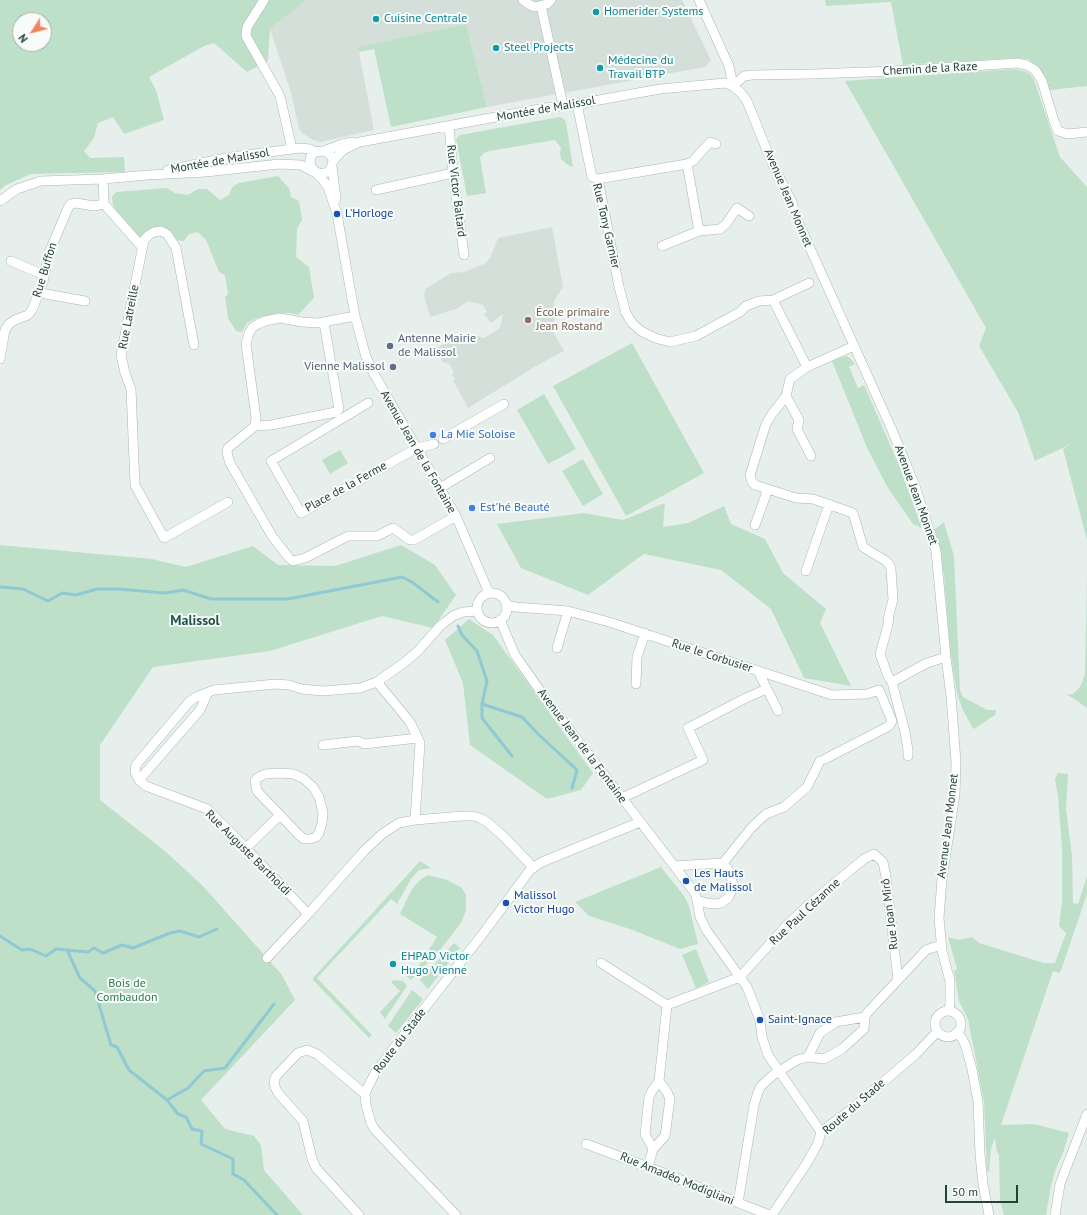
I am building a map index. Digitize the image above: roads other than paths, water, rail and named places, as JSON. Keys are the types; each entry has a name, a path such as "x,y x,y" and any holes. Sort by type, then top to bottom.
{"street":[{"path":"264,0 250,22 246,30 246,36 280,96 292,149"},
{"path":"523,0 530,6 541,6 547,4 551,0"},
{"path":"699,0 729,66 732,86"},
{"path":"541,6 563,105"},
{"name":"Chemin de la Raze","path":"732,86 744,76 752,75 886,71 1017,63 1027,65 1035,70 1042,81 1058,130 1068,134 1087,132"},
{"name":"Montée de Malissol","path":"148,175 209,161 292,149 307,149 320,152 342,144 660,89 718,83 725,83 732,86"},
{"name":"Avenue Jean Monnet","path":"732,86 741,92 747,101 772,163 792,202 796,217 892,430 915,486 936,551 951,696 956,762 955,794 941,886 939,918 941,944 950,981 949,1011"},
{"name":"Rue Tony Garnier","path":"577,104 592,177 598,179 626,313 632,323 641,331 655,338 670,342 696,336 740,312 746,306 758,301 773,300 809,283"},
{"name":"Rue Victor Baltard","path":"448,126 464,255"},
{"name":"Montée de Malissol","path":"0,201 18,189 41,181 103,179 206,172 279,164 301,166 315,172 325,173 330,170 332,164 343,150 360,142"},
{"path":"598,179 687,164 693,161 710,142 716,144"},
{"path":"315,172 311,167 311,156 320,152 330,155 332,164"},
{"name":"Avenue Jean de la Fontaine","path":"332,164 337,214 362,348 368,362 456,516 489,593"},
{"path":"687,164 699,231"},
{"name":"Avenue Jean de la Fontaine","path":"315,172 328,187 337,214"},
{"path":"376,190 453,173"},
{"path":"103,179 104,204 142,247"},
{"name":"Rue Buffon","path":"0,360 6,330 9,324 28,315 32,310 40,291 48,253 68,208 71,204 76,203 94,206 104,204"},
{"path":"662,246 699,231 720,229 737,208 749,216"},
{"path":"142,247 144,240 149,235 154,232 161,231 167,234 176,248 194,345"},
{"name":"Rue Latreille","path":"142,247 122,355 125,372 131,389 135,485 164,538 228,502"},
{"path":"11,261 44,275"},
{"path":"40,291 46,294 85,300"},
{"path":"773,300 807,368"},
{"path":"255,426 256,418 246,344 249,333 258,324 280,318 310,323 324,323 355,316"},
{"path":"324,323 339,409 336,412 271,425 255,426 228,448 227,453 230,463 272,536 288,558 293,561 305,558 348,536 377,536 393,528 410,540 414,540 456,516"},
{"path":"854,346 807,368 790,379 786,396 766,424 750,475 752,482 755,485 796,498 813,499 853,513 863,547 886,561 891,569 893,600 880,654 888,676 892,682 906,738 908,756"},
{"path":"786,396 799,420 797,429 811,456"},
{"name":"Place de la Ferme","path":"368,403 271,461 301,513 417,448"},
{"path":"443,439 504,404"},
{"path":"417,448 434,444"},
{"path":"440,488 490,458"},
{"path":"755,525 768,489"},
{"path":"806,571 829,504"},
{"path":"489,593 495,593 501,597 506,605 506,612 500,620 494,622 487,622 477,611 478,602 481,597 489,593"},
{"name":"Rue le Corbusier","path":"506,605 568,611 609,622 832,695 867,694 880,690 892,721 889,726 822,760 807,788 784,807 766,814 752,827 723,862"},
{"path":"206,694 200,710 139,780 136,772 136,765 189,702 196,697 214,690 275,684 323,691 360,688 377,682 418,651 440,626 454,616 463,612 477,611"},
{"path":"556,648 568,611"},
{"name":"Avenue Jean de la Fontaine","path":"500,620 515,655 526,671 695,893 700,917 706,932 747,987 760,1020 762,1037 768,1055 821,1132"},
{"path":"636,684 637,657 645,634"},
{"path":"892,682 927,663 946,657"},
{"path":"758,671 778,711"},
{"path":"377,682 410,722 418,738 421,750 415,797 415,820"},
{"path":"622,798 703,760 688,728 766,689"},
{"path":"323,745 358,741 364,744 418,738"},
{"path":"279,773 294,774 304,778 313,787 319,797 323,813 322,823 316,838 304,839 280,815 257,790 254,781 265,774 279,773"},
{"name":"Rue Auguste Bartholdi","path":"139,780 146,786 207,809 308,914"},
{"path":"246,848 280,815"},
{"path":"267,958 364,851 382,834 399,823 415,820 462,816 473,816 480,818 502,835 533,867 640,822"},
{"name":"Rue Paul Cézanne","path":"740,977 786,926 808,905 864,859 874,854"},
{"name":"Rue Joan Mirô","path":"874,854 883,862 886,877 898,980"},
{"path":"674,866 723,862 729,871 733,884 728,898 721,903 714,904 697,900"},
{"name":"Route du Stade","path":"365,1094 376,1073 408,1029 486,931 525,875 533,867"},
{"path":"738,1203 754,1105 758,1092 766,1081 797,1060 808,1058 824,1059 842,1050 864,1029 865,1017 875,1004 926,950 941,944"},
{"path":"601,962 667,1005"},
{"path":"667,1005 740,977"},
{"path":"652,1149 645,1134 649,1098 652,1090 659,1081 667,1005"},
{"path":"949,1011 956,1014 960,1020 960,1027 956,1033 950,1036 943,1036 937,1032 935,1025 936,1017 942,1012 949,1011"},
{"path":"808,1058 820,1033 836,1022 865,1017"},
{"name":"Route du Stade","path":"772,1215 807,1163 818,1143 821,1132 854,1107 911,1058 937,1032"},
{"path":"956,1033 965,1044 972,1069 978,1102 980,1154 983,1184 989,1215"},
{"path":"359,1215 316,1168 312,1160 303,1121 278,1093 275,1087 274,1081 276,1076 298,1053 307,1050 317,1054 365,1094 367,1112 375,1130 456,1215"},
{"path":"648,1167 652,1149 665,1136 670,1099 659,1081"},
{"path":"1054,1215 1060,1184 1087,1114"},
{"name":"Rue Amadéo Modigliani","path":"586,1144 768,1215"}],"waterway":[{"path":"0,587 23,589 48,601 62,593 76,595 97,589 118,589 165,593 183,590 211,599 288,599 402,577 412,582 438,602"},
{"path":"458,626 462,635 477,651 487,681 482,704 522,717 577,770 572,788"},
{"path":"482,704 482,718 512,756"},
{"path":"0,936 22,950 30,949 46,956 56,949 88,952 94,948 103,953 122,945 133,948 170,933 180,931 199,937 217,929"},
{"path":"67,950 80,978 95,991 111,1045 117,1047 129,1070 167,1100 178,1114 186,1117 192,1129 202,1131 201,1144 233,1159 233,1174 244,1180 277,1215"},
{"path":"167,1100 188,1088 204,1071 225,1068 274,1004"}],"place":[{"name":"Homerider Systems","path":"596,12"},
{"name":"Cuisine Centrale","path":"376,19"},
{"name":"Steel Projects","path":"496,48"},
{"name":"Médecine du Travail BTP","path":"600,68"},
{"name":"L'Horloge","path":"337,214"},
{"name":"École primaire Jean Rostand","path":"528,320"},
{"name":"Antenne Mairie de Malissol","path":"390,346"},
{"name":"Vienne Malissol","path":"393,367"},
{"name":"La Mie Soloise","path":"433,435"},
{"name":"Est'hé Beauté","path":"472,508"},
{"name":"Les Hauts de Malissol","path":"686,881"},
{"name":"Malissol Victor Hugo","path":"506,903"},
{"name":"EHPAD Victor Hugo Vienne","path":"393,964"},
{"name":"Saint-Ignace","path":"760,1020"}],"district":[{"name":"Malissol","path":"195,621"}],"park label":[{"name":"Bois de Combaudon","path":"127,991"}]}
